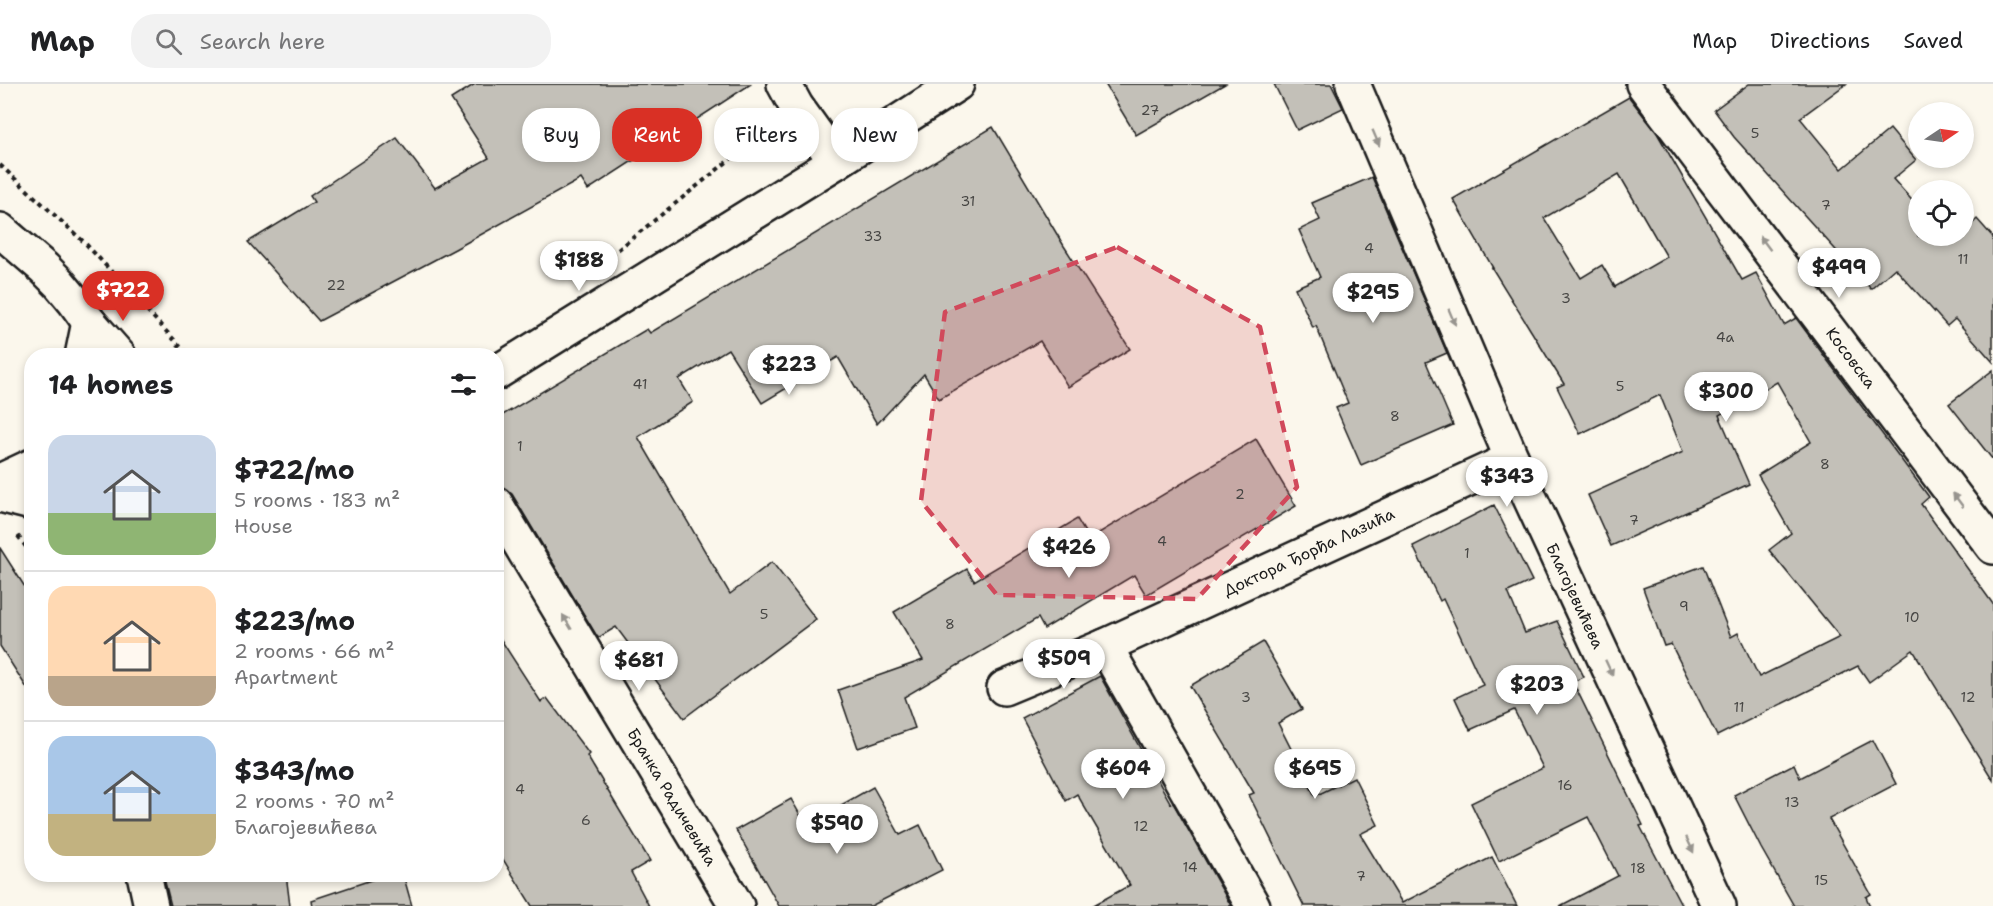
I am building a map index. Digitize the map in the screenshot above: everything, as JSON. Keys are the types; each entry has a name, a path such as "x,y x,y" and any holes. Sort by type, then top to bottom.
{"street":[{"path":"918,109 957,84"},
{"name":"Благојевићева","path":"1353,84 1512,459 1719,906"},
{"name":"Косовска","path":"1643,84 1993,547"},
{"path":"790,95 831,155"},
{"path":"504,368 836,162"},
{"path":"0,230 51,275 112,348"},
{"path":"84,348 89,322"},
{"name":"Доктора Ђорђа Лазића","path":"1004,688 1105,646 1512,459"},
{"path":"0,481 24,470"},
{"path":"0,495 24,501"},
{"name":"Бранка Радичевића","path":"504,517 737,906"},
{"path":"1105,646 1254,906"},
{"path":"146,882 151,906"}],"path":[{"path":"596,268 790,95"},
{"path":"0,165 85,243 182,348"}],"highlighted area":[{"path":"1117,247 1260,327 1297,487 1197,599 997,595 921,501 945,312"}],"building":[{"path":"475,84 751,84 702,116 702,108 612,108 612,162 631,162 588,190 581,179 319,321 248,242 314,202 310,196 397,138 435,188 489,158 451,99"},
{"path":"1105,84 1225,84 1136,135"},
{"path":"1274,84 1331,84 1343,108 1297,130"},
{"path":"1749,84 1846,84 1800,118 1842,169 1890,129 1908,150 1908,167 1893,179 1908,196 1908,246 1974,246 1974,222 1977,219 1993,237 1993,362 1955,319 1947,326 1895,268 1871,289 1734,137 1714,110"},
{"path":"1629,97 1657,133 1742,280 1756,273 1784,325 1796,318 1929,497 1921,504 1993,604 1993,780 1913,650 1869,682 1858,666 1717,736 1671,644 1664,646 1643,588 1703,566 1731,637 1738,633 1759,677 1840,637 1769,550 1791,533 1758,475 1811,442 1777,382 1719,415 1749,484 1611,546 1588,495 1683,452 1660,395 1580,434 1557,387 1564,384 1492,268 1453,199","holes":["1619,174 1667,257 1615,287 1602,265 1581,278 1544,218"]},
{"path":"993,127 1064,246 1130,349 1068,387 1040,341 939,399 924,374 877,424 838,357 762,403 728,349 679,379 693,402 638,437 730,594 772,562 816,619 684,718 616,627 598,638 512,494 504,488 504,414 647,329 650,333"},
{"path":"1372,177 1447,353 1426,362 1453,425 1361,465 1336,408 1348,403 1316,326 1313,328 1295,288 1320,277 1299,230 1320,220 1312,203"},
{"path":"1993,370 1993,460 1949,404"},
{"path":"1256,439 1296,506 1146,595 1134,575 1044,629 1038,618 904,697 915,728 858,748 838,690 923,660 894,612 967,569 974,581 1077,519 1089,539"},
{"path":"1494,505 1532,581 1508,592 1525,633 1557,621 1584,677 1573,682 1643,825 1640,826 1682,906 1560,906 1618,876 1588,817 1499,861 1471,803 1543,768 1514,710 1470,730 1455,698 1483,685 1443,599 1440,601 1413,546"},
{"path":"0,548 24,586 24,684 0,646"},
{"path":"1263,642 1302,709 1278,723 1315,796 1354,777 1378,825 1360,834 1402,903 1492,857 1517,906 1304,906 1249,795 1254,793 1190,686"},
{"path":"504,644 541,702 547,698 589,754 587,756 650,861 631,872 649,906 532,906 504,861"},
{"path":"1100,676 1231,906 1092,906 1130,885 1077,794 1066,801 1022,718"},
{"path":"1873,740 1896,784 1829,819 1871,894 1866,897 1870,906 1794,906 1734,795 1794,764 1800,778"},
{"path":"873,787 900,835 920,825 942,870 871,906 779,906 736,830 791,799 806,825"},
{"path":"165,882 287,882 290,906 171,906"},
{"path":"365,882 405,882 412,906 312,906 311,900"}]}
